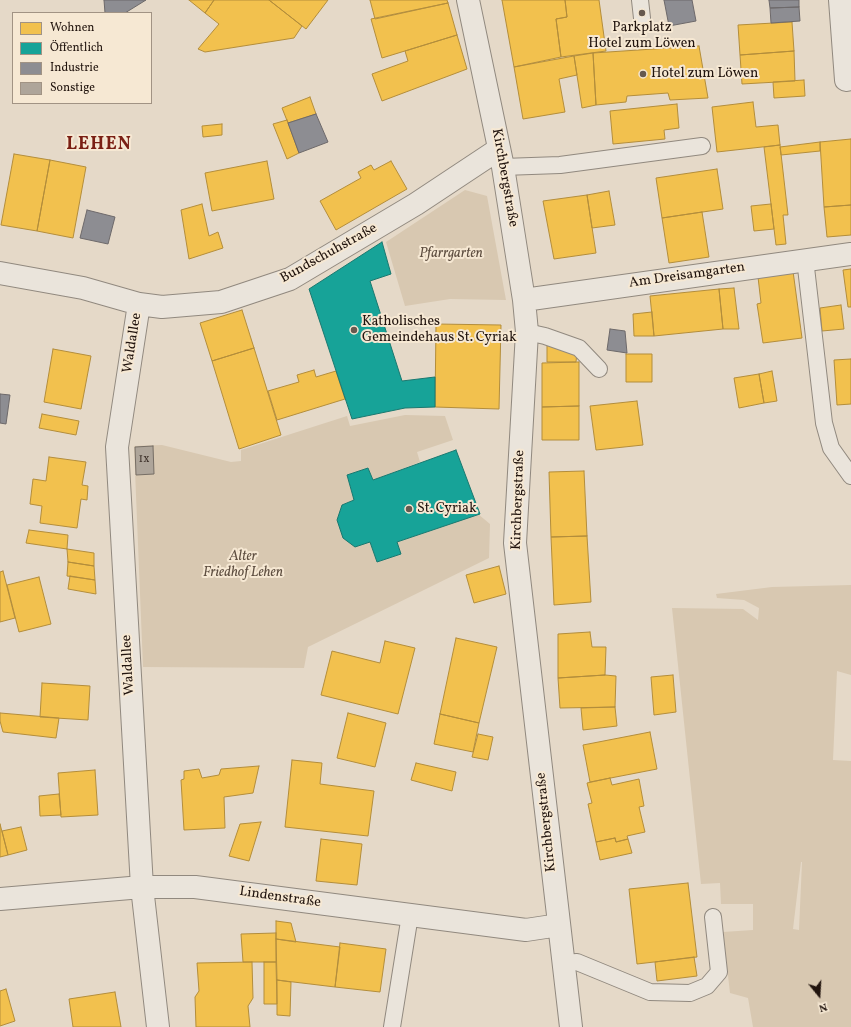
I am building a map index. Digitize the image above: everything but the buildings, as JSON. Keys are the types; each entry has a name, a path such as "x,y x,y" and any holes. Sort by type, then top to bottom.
{"street":[{"name":"Kirchbergstraße","path":"468,0 501,158 524,300 527,332 515,543 571,1027"},
{"path":"840,0 846,80 851,80"},
{"name":"Bundschuhstraße","path":"0,273 83,288 139,304 162,307 221,302 290,279 416,204 501,158"},
{"name":"Am Dreisamgarten","path":"524,300 851,254"},
{"name":"Waldallee","path":"139,304 117,447 142,887 158,1027"},
{"name":"Lindenstraße","path":"0,899 142,887 195,887 526,930 559,925"}],"lane":[{"path":"640,0 642,18"},
{"path":"501,158 560,165 702,146"},
{"path":"805,260 824,423 831,448 851,476"},
{"path":"527,332 545,336 580,348 599,369"},
{"path":"392,1027 410,915"},
{"path":"563,963 577,962 650,992 690,993 707,986 719,972 713,917"}],"green space":[{"name":"Pfarrgarten","path":"465,190 487,196 506,300 450,299 405,306 386,242"},
{"name":"Alter Friedhof Lehen","path":"405,415 445,416 453,440 417,452 420,462 373,480 368,468 347,475 354,500 342,505 338,522 370,542 377,562 401,554 397,542 478,514 490,524 489,558 308,647 304,668 143,667 134,446 162,445 231,462 241,461 241,450 347,416 350,426"},
{"path":"851,585 851,675 837,671 833,760 851,761 851,1027 753,1027 748,998 730,993 723,932 753,930 753,904 721,904 720,883 701,884 672,608 743,609 758,620 759,608 744,600 717,598 716,594 772,587","holes":["802,862 799,930 793,929"]}],"place":[{"name":"Parkplatz Hotel zum Löwen","path":"642,13"},
{"name":"Hotel zum Löwen","path":"643,74"},
{"name":"Katholisches Gemeindehaus St. Cyriak","path":"354,330"},
{"name":"St. Cyriak","path":"409,509"}],"district":[{"name":"LEHEN","path":"99,146"}]}
